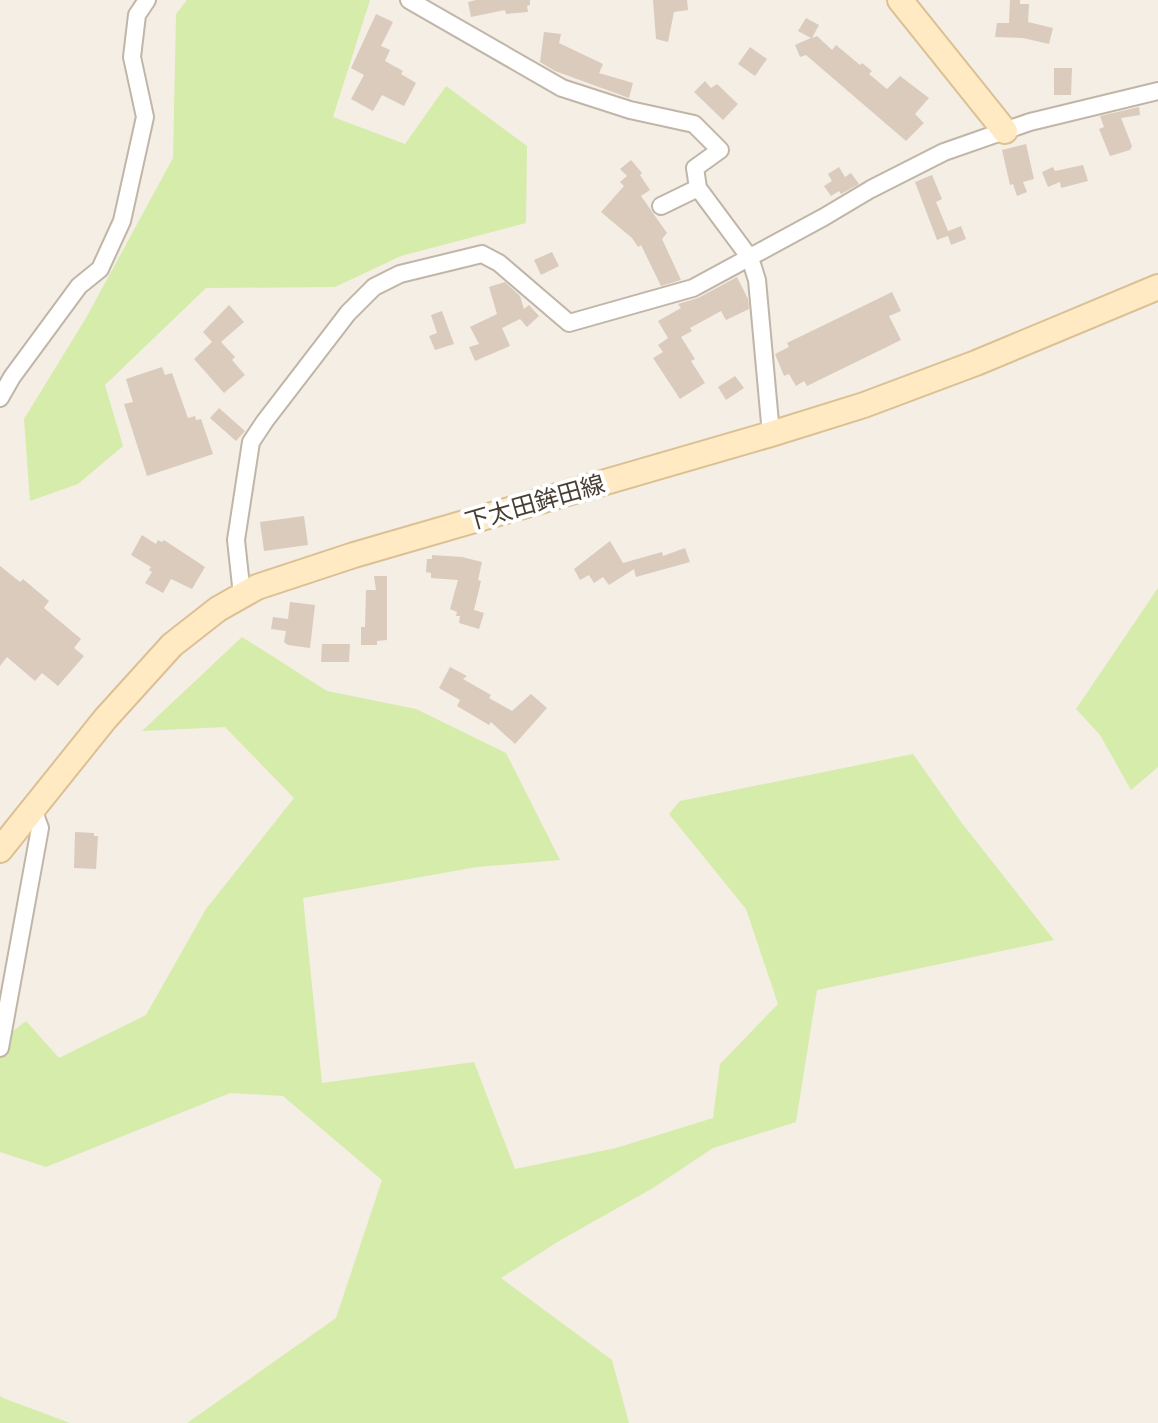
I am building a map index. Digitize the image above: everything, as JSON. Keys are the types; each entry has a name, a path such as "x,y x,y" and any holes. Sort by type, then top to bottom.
{"main road":[{"path":"900,0 1005,131"},
{"name":"下太田鉾田線","path":"0,850 105,719 172,645 218,609 242,595 277,579 354,555 864,405 976,363 1158,287"}],"street":[{"path":"0,398 79,286 100,269 122,221 145,117 132,57 137,15 147,0"},
{"path":"409,0 562,88 630,110 694,124 720,150 695,168 698,188 750,258 757,280 771,434"},
{"path":"242,595 236,540 251,442 348,313 374,287 400,274 482,254 499,263 569,323 693,288 944,152 1099,104 1158,91"},
{"path":"661,206 698,188"},
{"path":"0,1048 40,828 33,809"}],"green space":[{"path":"187,0 370,0 333,117 405,144 446,86 527,146 526,223 401,256 335,287 206,288 105,385 123,446 78,484 30,501 24,419 86,318 173,158 176,14"},
{"path":"1158,588 1158,767 1131,790 1100,735 1076,709"},
{"path":"242,637 327,691 416,709 506,753 560,860 477,867 303,898 322,1083 474,1062 515,1169 616,1148 713,1118 720,1064 778,1004 746,909 669,814 680,801 913,754 961,822 1054,940 817,990 796,1122 713,1148 653,1188 501,1278 612,1360 629,1423 187,1423 336,1318 382,1180 283,1096 230,1093 46,1167 0,1152 0,1041 26,1021 59,1058 146,1015 206,909 294,798 225,727 142,731"},
{"path":"0,1396 3,1398 70,1423 0,1423"}],"building":[{"path":"530,0 530,5 527,6 528,12 506,14 505,10 471,17 468,2"},
{"path":"653,0 687,0 688,10 674,12 668,42 656,39"},
{"path":"1010,0 1029,4 1028,22 1053,28 1049,44 1023,38 995,37 997,23 1009,23"},
{"path":"376,14 393,22 381,46 390,50 385,61 416,83 404,106 382,95 373,111 351,99 364,75 351,68"},
{"path":"806,18 819,25 812,38 817,36 832,50 836,45 872,71 869,74 887,89 900,76 929,98 915,114 924,123 906,141 806,55 800,57 795,45 811,38 798,31"},
{"path":"544,32 561,34 559,43 603,64 599,73 633,83 629,98 555,71 540,62"},
{"path":"750,47 767,59 755,76 738,64"},
{"path":"1054,68 1072,68 1071,95 1054,95"},
{"path":"705,81 711,88 717,84 738,104 723,120 694,92"},
{"path":"1139,107 1140,115 1121,118 1132,146 1130,150 1110,156 1099,129 1104,127 1100,116"},
{"path":"1026,144 1034,179 1023,182 1027,192 1017,196 1013,184 1010,185 1002,150"},
{"path":"631,160 650,190 641,196 667,233 662,239 681,280 661,286 641,245 638,247 632,238 601,212 624,186 620,182 627,176 620,169"},
{"path":"1083,165 1088,181 1061,188 1060,182 1048,187 1042,172 1053,167 1055,171"},
{"path":"839,167 845,177 851,173 859,184 831,196 824,186 832,181 828,174"},
{"path":"932,175 942,199 936,202 948,231 961,226 966,239 951,245 948,236 937,240 915,182"},
{"path":"552,252 559,266 541,275 534,260"},
{"path":"737,277 748,299 749,309 726,320 721,311 690,328 692,331 681,337 705,383 680,399 653,358 663,352 658,345 668,338 658,321 681,308 678,304 698,298"},
{"path":"505,282 520,296 524,309 529,305 539,316 527,327 520,319 502,328 510,346 475,361 469,347 479,344 470,327 497,314 489,287"},
{"path":"892,292 901,311 889,316 901,340 807,386 804,381 796,386 789,374 784,376 775,354 789,347 787,343"},
{"path":"229,305 244,322 221,342 235,357 232,360 245,375 224,393 194,359 212,342 203,332"},
{"path":"442,311 454,344 435,350 429,336 437,333 431,315"},
{"path":"162,367 165,375 172,373 188,418 195,416 196,420 201,419 213,454 147,476 124,404 133,402 126,379"},
{"path":"735,376 744,388 726,400 718,387"},
{"path":"219,408 245,431 236,441 210,418"},
{"path":"304,516 308,545 264,551 260,522"},
{"path":"142,535 156,544 158,540 164,540 205,567 192,589 171,579 163,593 145,583 152,572 149,570 151,567 131,555"},
{"path":"610,541 623,563 662,552 663,556 685,548 690,562 636,577 634,569 609,585 603,577 594,583 589,575 580,580 574,569"},
{"path":"432,555 482,562 474,610 484,613 479,629 459,623 460,616 450,609 458,580 431,578 431,573 426,572 427,559 432,559"},
{"path":"0,566 20,582 23,579 49,601 44,608 81,639 74,648 84,656 58,686 42,673 35,681 7,657 0,666"},
{"path":"374,576 387,576 387,640 377,641 377,645 361,645 366,590 376,590"},
{"path":"290,602 315,605 310,648 288,645 284,642 286,631 271,629 273,617 288,619"},
{"path":"322,644 350,644 349,662 321,662"},
{"path":"450,667 467,676 463,679 491,695 489,698 512,711 531,694 547,708 515,744 491,722 489,725 457,706 460,700 439,688"},
{"path":"75,832 98,836 96,869 74,868"}]}
